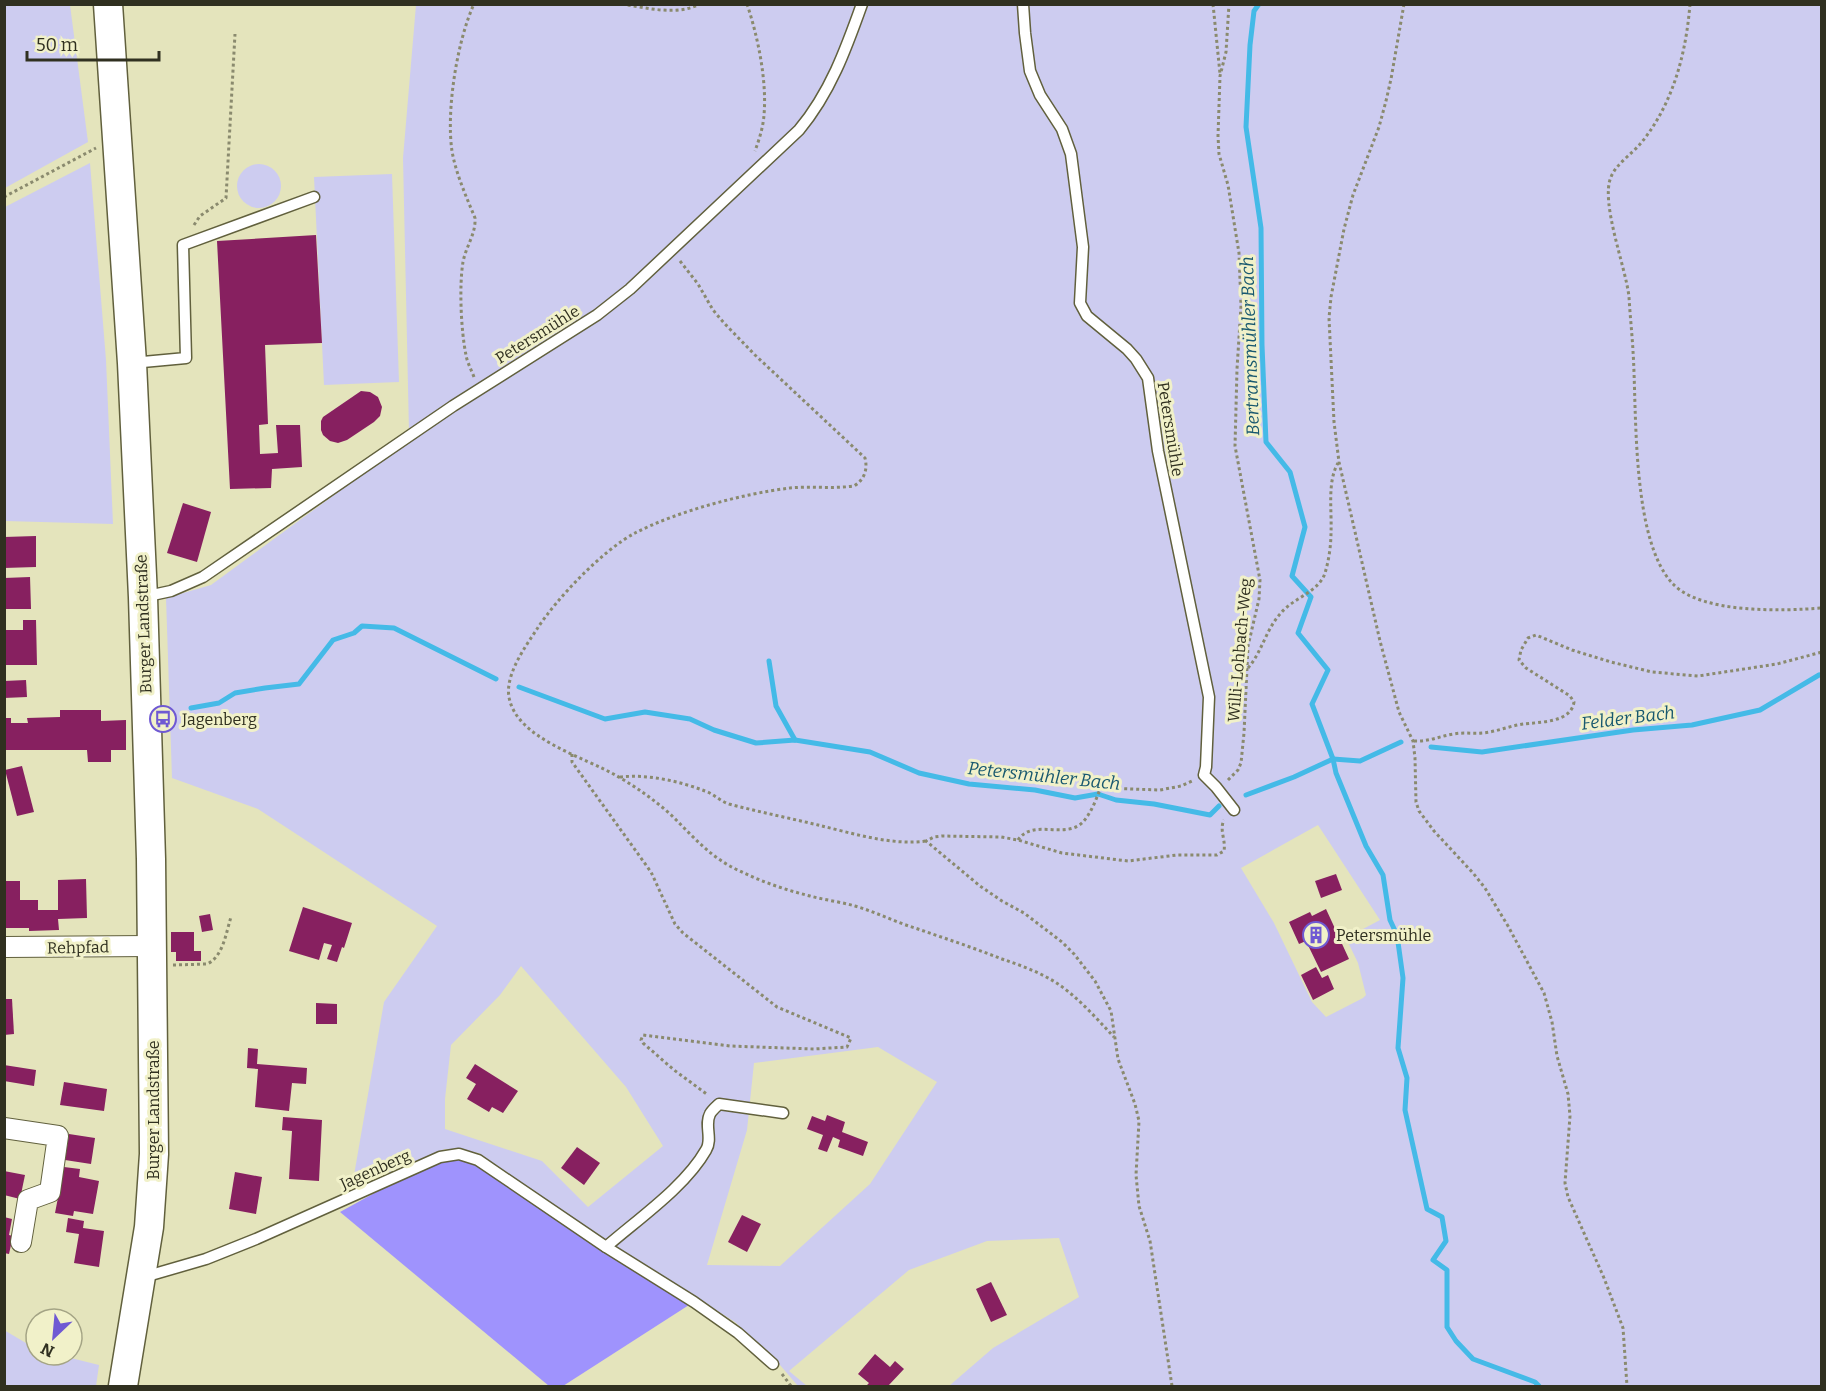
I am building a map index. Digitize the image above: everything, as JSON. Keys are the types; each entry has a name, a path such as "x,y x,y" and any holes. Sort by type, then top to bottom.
{"main road":[{"name":"Burger Landstraße","path":"108,4 132,363 143,597 151,859 158,956 154,1154 150,1217 123,1386"}],"street":[{"name":"Rehpfad","path":"4,947 158,956"},
{"path":"4,1128 58,1136 50,1192 28,1200 21,1242"}],"lane":[{"name":"Petersmühle","path":"143,597 171,591 203,577 478,390 597,315 630,289 810,117 828,87 862,4"},
{"name":"Petersmühle","path":"1023,4 1030,71 1040,95 1062,129 1071,154 1083,247 1080,303 1087,316 1127,349 1148,378 1158,451 1209,697 1204,775"},
{"path":"132,363 186,358 183,245 314,197"},
{"path":"1204,775 1234,810"},
{"path":"606,1247 655,1206 693,1168 707,1149 710,1113 719,1104 783,1113"},
{"name":"Jagenberg","path":"141,1278 206,1259 440,1157 459,1154 478,1160 606,1247 694,1302 730,1327 773,1364"}],"path":[{"path":"474,4 467,22 454,81 451,141 456,165 475,218 473,233 463,260 462,295 466,357 478,390"},
{"path":"622,4 670,10 690,8 700,4"},
{"path":"744,181 758,144 764,116 761,64 747,4"},
{"path":"1213,4 1220,76"},
{"name":"Willi-Lohbach-Weg","path":"1216,787 1233,776 1241,763 1248,646 1259,599 1260,580 1235,446 1241,306 1239,253 1228,185 1219,154 1220,76 1226,52 1229,4"},
{"path":"1404,4 1386,102 1353,195 1331,297 1329,318 1334,423 1339,462 1380,641 1399,712 1413,741 1416,802 1419,811 1485,888 1544,993 1552,1022 1557,1056 1568,1094 1570,1116 1565,1183 1568,1197 1604,1278 1623,1328 1627,1386"},
{"path":"1690,4 1684,50 1670,96 1641,143 1611,176 1608,188 1609,207 1628,288 1634,352 1637,450 1648,529 1653,549 1663,572 1674,586 1695,598 1742,609 1821,608"},
{"path":"183,245 200,216 226,198 235,34"},
{"path":"4,197 117,139"},
{"path":"672,250 724,323 865,458 866,471 854,486 812,486 765,491 716,503 671,518 634,534 615,546 590,568 550,610 528,643 513,671 509,684 508,696 519,719 530,730 551,744 619,777 653,799 724,864 809,896 858,907 1017,964 1057,983 1114,1037"},
{"path":"1248,669 1257,658 1264,639 1280,614 1323,578 1330,549 1332,486 1339,462"},
{"path":"1413,741 1454,734 1482,733 1522,724 1537,724 1569,713 1574,702 1570,696 1526,668 1519,660 1521,650 1528,638 1536,635 1572,650 1611,662 1652,672 1698,676 1777,664 1821,652"},
{"path":"572,754 572,762 651,872 675,924 683,933 777,1006 851,1038 847,1047 813,1049 730,1046 643,1035 641,1040 643,1043 719,1104"},
{"path":"619,777 636,775 695,788 708,792 727,804 899,842 915,843 942,836 1001,837 1062,853 1128,861 1177,855 1217,855 1224,852 1221,826 1234,810"},
{"path":"1018,840 1027,831 1063,830 1081,824 1100,789 1168,789 1181,786 1204,775"},
{"path":"926,841 980,886 1045,928 1074,954 1104,997 1112,1019 1118,1059 1139,1121 1136,1168 1139,1206 1150,1241 1172,1386"},
{"path":"158,956 211,963 221,948 231,917"}],"shaded area":[{"path":"5,4 70,5 88,142 5,188"},
{"path":"416,5 1821,5 1821,1386 949,1386 993,1348 1079,1297 1059,1238 987,1241 909,1270 789,1371 807,1386 798,1386 780,1365 735,1322 600,1238 479,1153 445,1149 358,1185 353,1181 384,1002 437,926 258,809 172,778 166,598 211,585 412,438 409,432 403,158","holes":["1318,825 1380,920 1346,938 1358,963 1366,995 1326,1017 1312,1002 1274,923 1241,868","521,966 626,1087 663,1146 588,1207 542,1161 445,1129 445,1099 451,1045 500,995","878,1047 937,1082 870,1184 780,1266 707,1265 747,1130 754,1063"]},
{"path":"90,163 106,360 113,524 5,521 5,207"},
{"path":"259,164 274,171 281,186 274,201 259,208 244,201 237,186 244,171"},
{"path":"392,174 399,382 324,385 314,177"},
{"path":"459,1154 606,1247 689,1305 563,1386 549,1386 340,1212 440,1157"},
{"path":"4,1330 24,1342 24,1367 84,1367 84,1361 99,1365 96,1386 5,1386"}],"building":[{"path":"316,235 322,343 265,345 268,424 259,425 260,454 278,453 276,425 300,425 302,467 272,469 271,488 230,489 217,241"},
{"path":"361,391 370,392 378,397 382,407 380,416 347,440 338,443 330,441 321,430 323,417"},
{"path":"183,503 211,512 197,562 167,553"},
{"path":"36,536 36,567 4,568 4,537"},
{"path":"30,577 31,609 4,609 4,578"},
{"path":"23,620 36,620 37,665 4,665 4,630 23,630"},
{"path":"26,680 27,697 4,698 4,681"},
{"path":"60,710 101,710 101,721 126,720 126,750 111,750 111,762 88,762 87,750 4,750 4,718 11,718 11,723 28,723 27,718 60,717"},
{"path":"22,766 34,812 17,816 5,770"},
{"path":"1336,874 1342,890 1321,898 1315,881"},
{"path":"86,879 87,918 58,919 59,930 29,931 29,928 4,928 4,881 20,881 20,900 38,900 38,910 58,910 58,880"},
{"path":"303,907 352,923 337,962 327,959 332,945 324,943 319,960 289,951"},
{"name":"Petersmühle","path":"1326,909 1349,959 1321,972 1306,941 1299,944 1289,922 1310,912 1312,916"},
{"path":"210,914 213,930 202,932 199,916"},
{"path":"171,932 194,932 194,951 201,951 201,961 176,961 176,952 171,952"},
{"path":"1316,967 1322,978 1328,975 1334,989 1313,1000 1301,975"},
{"path":"4,999 12,999 14,1034 4,1035"},
{"path":"316,1003 337,1004 337,1024 316,1024"},
{"path":"248,1048 258,1049 257,1064 307,1068 306,1084 292,1083 289,1111 255,1107 258,1069 247,1068"},
{"path":"475,1064 518,1091 503,1113 492,1107 489,1112 467,1099 476,1084 466,1078"},
{"path":"4,1065 36,1070 34,1086 4,1081"},
{"path":"64,1082 107,1089 104,1111 60,1105"},
{"path":"827,1115 845,1122 842,1132 868,1142 863,1156 838,1147 840,1140 833,1137 827,1152 818,1149 823,1135 807,1129 812,1116 825,1121"},
{"path":"283,1117 322,1120 319,1181 289,1179 292,1131 282,1130"},
{"path":"69,1134 95,1138 91,1164 65,1160"},
{"path":"577,1147 600,1163 584,1185 561,1168"},
{"path":"64,1167 80,1169 79,1177 99,1181 93,1214 74,1211 73,1216 55,1213"},
{"path":"4,1171 25,1175 20,1199 4,1195"},
{"path":"235,1172 262,1177 256,1214 229,1209"},
{"path":"742,1215 761,1224 747,1252 728,1242"},
{"path":"4,1217 12,1219 9,1235 13,1236 9,1254 4,1253"},
{"path":"68,1218 84,1221 83,1228 104,1231 99,1267 74,1263 79,1234 66,1232"},
{"path":"991,1282 1007,1315 991,1322 976,1289"},
{"path":"875,1354 890,1367 895,1361 904,1369 888,1386 866,1386 869,1383 858,1374"}],"waterway":[{"name":"Bertramsmühler Bach","path":"1259,4 1254,11 1250,45 1246,127 1261,228 1266,442 1290,472 1305,527 1292,576 1311,597 1298,633 1328,670 1312,704 1336,773 1366,846 1383,875 1390,920 1397,935 1403,978 1398,1048 1407,1078 1405,1110 1427,1209 1442,1217 1446,1241 1433,1260 1447,1270 1447,1327 1456,1341 1473,1359 1535,1382 1539,1386"},
{"name":"Petersmühler Bach","path":"191,708 219,703 235,693 299,684 333,640 354,633 362,626 394,628 496,679"},
{"path":"769,661 776,706 795,740"},
{"name":"Felder Bach","path":"1431,747 1482,752 1633,730 1692,725 1760,710 1819,675"},
{"name":"Petersmühler Bach","path":"519,687 605,719 645,712 690,719 714,730 756,743 795,740 870,752 919,773 969,784 1035,790 1075,798 1098,794 1116,800 1154,804 1210,815 1219,806"},
{"name":"Petersmühler Bach","path":"1246,795 1333,759 1360,761 1401,742"}],"place":[{"name":"Jagenberg","path":"163,719"},
{"name":"Petersmühle","path":"1316,935"}]}
